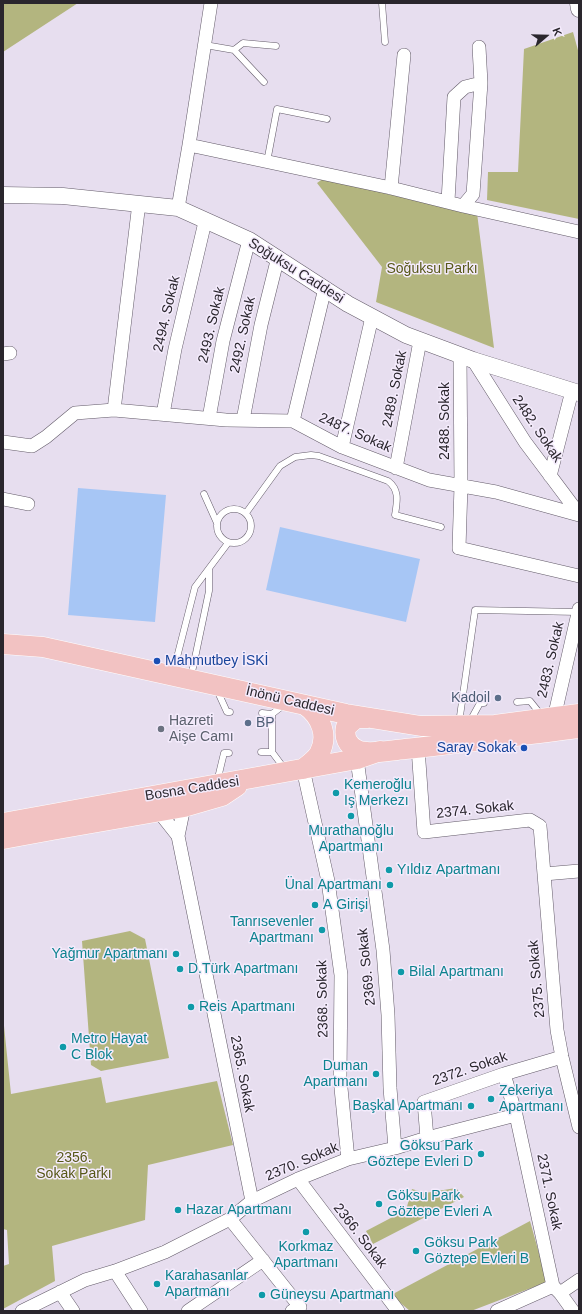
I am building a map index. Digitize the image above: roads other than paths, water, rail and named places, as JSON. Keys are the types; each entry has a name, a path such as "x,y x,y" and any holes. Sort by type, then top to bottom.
{"main road":[{"name":"İnönü Caddesi","path":"3,644 43,647 297,703 370,718 421,726 495,725 579,714"},
{"path":"295,771 318,755 323,739 320,721 314,711 297,703"},
{"path":"370,718 356,718 350,722 346,728 345,739 358,751 418,748 579,728"},
{"name":"Bosna Caddesi","path":"3,823 295,771 357,759 380,751"},
{"path":"3,839 184,807 222,796 244,780"},
{"path":"184,807 210,785"},
{"path":"52,830 74,810"}],"street":[{"path":"178,208 190,145 211,3"},
{"path":"578,3 579,9"},
{"path":"463,206 473,194 481,82 479,48"},
{"path":"391,188 404,55"},
{"path":"448,201 454,97 465,87 481,82"},
{"path":"190,145 391,188 579,232"},
{"name":"Soğuksu Caddesi","path":"3,194 63,196 178,208 205,222 249,240 278,257 348,304 420,340 467,358 576,392"},
{"path":"114,410 139,203"},
{"name":"2494. Sokak","path":"163,414 175,349 205,222"},
{"name":"2493. Sokak","path":"209,418 223,341 249,240"},
{"name":"2492. Sokak","path":"243,420 261,325 278,257"},
{"path":"293,421 325,288"},
{"path":"342,447 372,317"},
{"name":"2489. Sokak","path":"396,468 420,340"},
{"name":"2482. Sokak","path":"467,358 525,442 579,514"},
{"name":"2488. Sokak","path":"467,358 459,548 579,576"},
{"path":"550,476 576,392"},
{"name":"2487. Sokak","path":"3,442 32,446 46,438 75,413 114,410 209,418 293,421 342,447 429,480 496,492 579,514"},
{"path":"3,499 28,504"},
{"name":"2483. Sokak","path":"549,718 579,611"},
{"name":"2374. Sokak","path":"418,748 424,832 530,820 540,826"},
{"name":"2369. Sokak","path":"357,759 383,950 388,1015 390,1088 395,1148"},
{"name":"2368. Sokak","path":"295,771 328,881 341,975 340,1078 348,1159"},
{"name":"2365. Sokak","path":"184,807 178,836 252,1201"},
{"name":"2365. Sokak","path":"159,812 178,836"},
{"name":"2375. Sokak","path":"540,826 555,1007 562,1057 579,1127"},
{"path":"544,874 579,871"},
{"name":"2372. Sokak","path":"427,1138 424,1102 504,1074 562,1057"},
{"name":"2371. Sokak","path":"504,1074 516,1116 557,1289 573,1311"},
{"name":"2370. Sokak","path":"22,1311 85,1280 115,1271 165,1252 230,1219 252,1201 298,1179 348,1159 516,1116"},
{"name":"2366. Sokak","path":"298,1179 398,1311"},
{"path":"230,1219 263,1260 296,1309"},
{"path":"188,1311 263,1260"},
{"path":"115,1271 141,1311"},
{"path":"496,1311 579,1280"},
{"path":"60,1292 73,1311"}],"lane":[{"path":"382,3 385,42"},
{"path":"234,50 243,43 276,46"},
{"path":"205,45 234,50 264,82"},
{"path":"267,162 277,109 327,118"},
{"path":"246,513 280,466 295,457 311,455 388,481 395,487 397,494 395,515 442,527"},
{"path":"204,494 218,523 219,535 228,543 240,543 249,536 252,524 246,513 235,509 229,510 220,517 218,523"},
{"path":"181,677 195,587 228,543"},
{"path":"181,677 209,591 209,569"},
{"path":"463,725 475,610 579,611"},
{"path":"215,685 227,712 230,712"},
{"path":"517,702 530,701 549,718"},
{"path":"262,714 272,714 297,703"},
{"path":"463,725 480,703 484,703"},
{"path":"272,714 272,752"},
{"path":"261,752 272,752 295,771"},
{"path":"210,785 224,753 229,753"}],"water":[{"path":"78,488 166,495 155,622 68,615"},
{"path":"280,527 420,559 406,622 266,590"}],"place":[{"name":"Mahmutbey İSKİ","path":"157,661"},
{"name":"Kadoil","path":"498,698"},
{"name":"BP","path":"248,723"},
{"name":"Hazreti Aişe Camı","path":"161,729"},
{"name":"Saray Sokak","path":"524,748"},
{"name":"Kemeroğlu Iş Merkezı","path":"336,793"},
{"name":"Murathanoğlu Apartmanı","path":"351,816"},
{"name":"Yıldız Apartmanı","path":"389,870"},
{"name":"Ünal Apartmanı","path":"390,885"},
{"name":"A Girişi","path":"315,905"},
{"name":"Tanrısevenler Apartmanı","path":"322,930"},
{"name":"Yağmur Apartmanı","path":"176,954"},
{"name":"D.Türk Apartmanı","path":"180,969"},
{"name":"Bilal Apartmanı","path":"401,972"},
{"name":"Reis Apartmanı","path":"191,1007"},
{"name":"Metro Hayat C Blok","path":"63,1047"},
{"name":"Duman Apartmanı","path":"376,1074"},
{"name":"Zekeriya Apartmanı","path":"491,1099"},
{"name":"Başkal Apartmanı","path":"471,1106"},
{"name":"Göksu Park Göztepe Evleri D","path":"481,1154"},
{"name":"Göksu Park Göztepe Evleri A","path":"379,1204"},
{"name":"Hazar Apartmanı","path":"178,1210"},
{"name":"Korkmaz Apartmanı","path":"306,1232"},
{"name":"Göksu Park Göztepe Evleri B","path":"416,1251"},
{"name":"Karahasanlar Apartmanı","path":"157,1284"},
{"name":"Güneysu Apartmanı","path":"262,1295"}],"park label":[{"name":"Soğuksu Parkı","path":"432,269"},
{"name":"2356. Sokak Parkı","path":"74,1166"}]}
